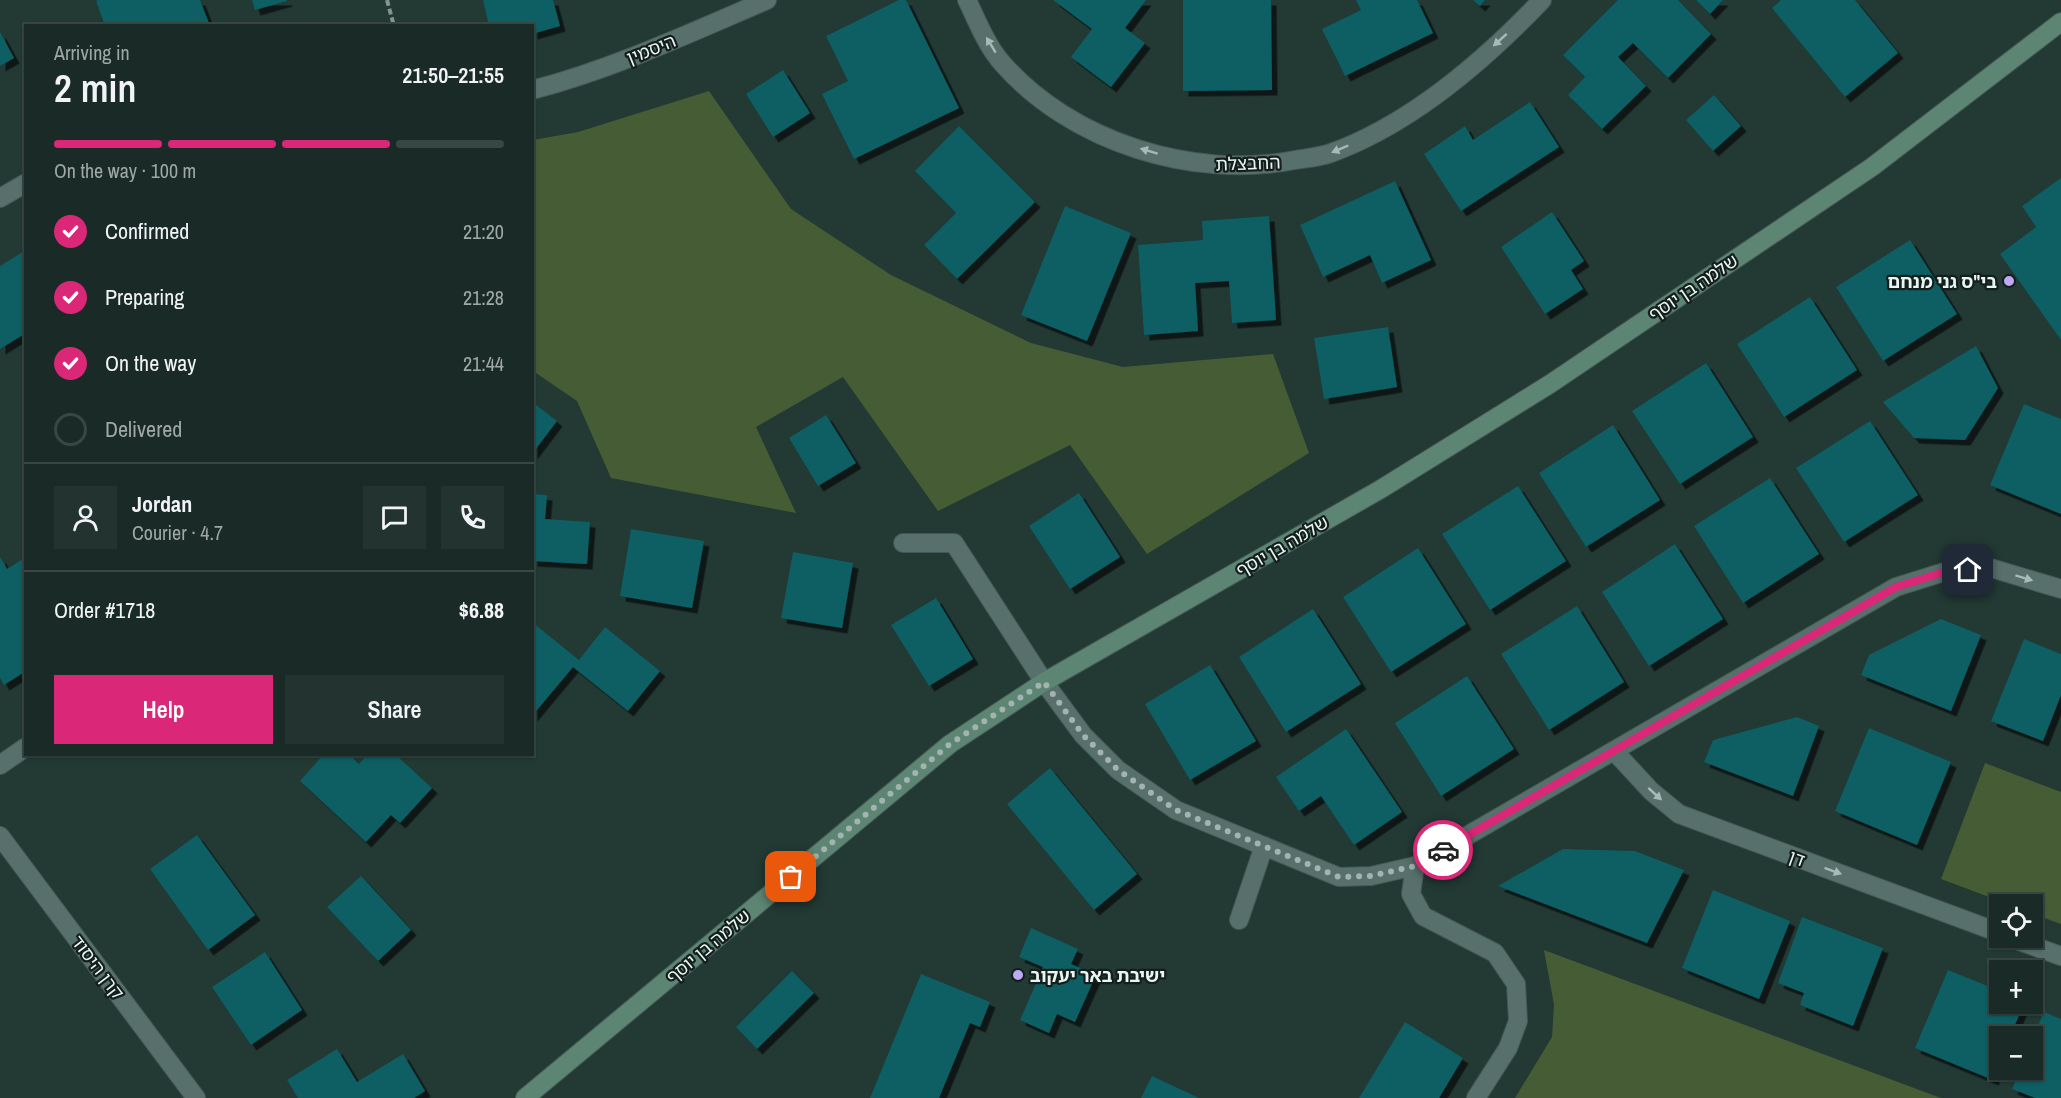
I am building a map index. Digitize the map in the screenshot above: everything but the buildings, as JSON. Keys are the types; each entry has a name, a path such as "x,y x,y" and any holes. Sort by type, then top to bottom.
{"main road":[{"name":"שלמה בן יוסף","path":"525,1098 950,744 1044,682 1381,489 1550,384 1872,167 2061,22"}],"street":[{"name":"היסמין","path":"534,89 563,82 636,56 767,0"},
{"name":"החבצלת","path":"967,0 979,27 1001,62 1034,94 1070,120 1114,141 1173,159 1224,166 1279,164 1329,154 1372,136 1412,113 1461,75 1542,0"},
{"path":"0,198 24,184"},
{"path":"903,543 954,543 1044,682 1083,735 1118,770 1176,810 1339,877 1371,876 1415,866 1896,587 1944,572 1991,568 2061,589"},
{"path":"0,765 24,748"},
{"name":"דן","path":"1615,752 1651,791 1679,814 1989,929"},
{"name":"קרן היסוד","path":"0,836 196,1098"},
{"path":"1239,920 1264,846"},
{"path":"1415,866 1411,894 1424,916 1496,952 1516,984 1518,1021 1508,1048 1476,1098"},
{"path":"2039,948 2061,956"}],"path":[{"path":"387,0 393,24"}],"green space":[{"path":"709,91 791,209 891,275 1031,343 1123,367 1273,354 1309,453 1147,554 1070,445 938,511 843,377 756,427 796,513 611,478 577,401 534,372 534,140 578,132"},
{"path":"1985,763 2061,792 2061,924 2043,918 2043,894 1989,894 1989,897 1941,879"},
{"path":"1544,950 1941,1098 1515,1098 1552,1037 1554,1005"}],"way so far":[{"path":"791,877 950,744 1044,682 1083,735 1118,770 1176,810 1339,877 1371,876 1415,866 1443,850"}],"place":[{"name":"בי\"ס גני מנחם","path":"2009,281"},
{"name":"ישיבת באר יעקוב","path":"1018,975"}],"route":[{"path":"1443,850 1896,587 1944,572 1968,570"}]}
